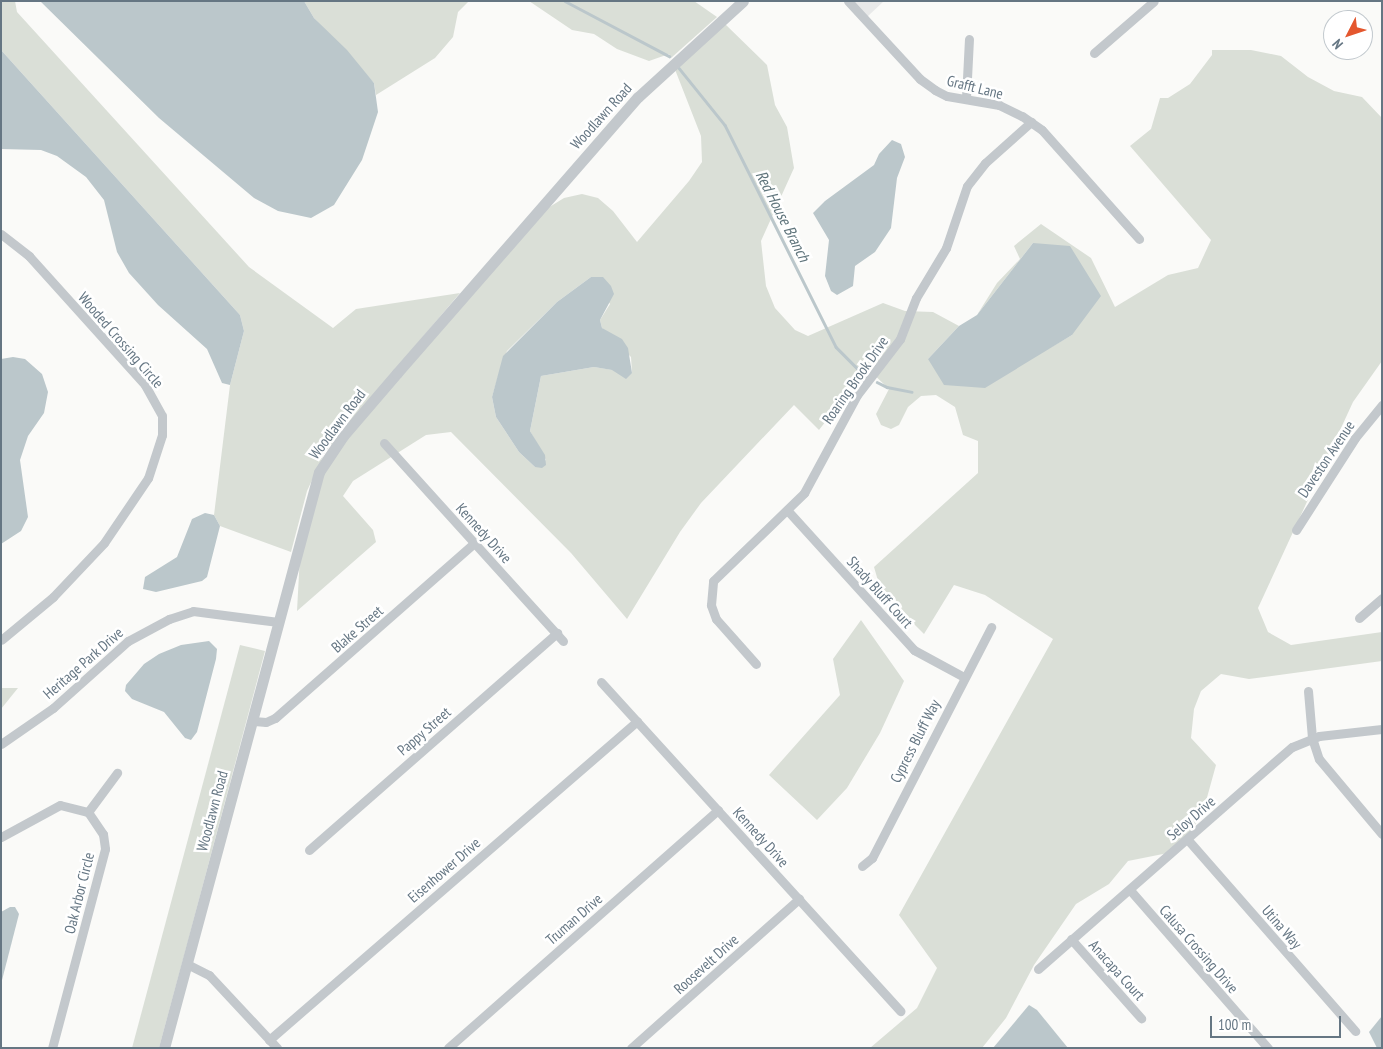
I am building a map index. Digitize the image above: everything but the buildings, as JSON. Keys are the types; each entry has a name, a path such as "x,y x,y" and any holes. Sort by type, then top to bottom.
{"street":[{"name":"Woodlawn Road","path":"164,1048 312,491 329,454 638,97 743,1"},
{"name":"Grafft Lane","path":"848,1 920,80 947,96 999,105 1031,122 1139,239"},
{"path":"1094,53 1154,1"},
{"path":"966,98 969,39"},
{"name":"Roaring Brook Drive","path":"756,664 716,619 711,590 713,581 729,564 788,511 804,493 857,395 900,339 916,298 946,248 967,186 984,163 1031,122"},
{"name":"Wooded Crossing Circle","path":"1,234 29,256 145,385 162,416 162,435 148,478 104,543 53,597 1,640"},
{"name":"Daveston Avenue","path":"1296,530 1354,438 1382,405"},
{"name":"Kennedy Drive","path":"384,444 564,641"},
{"name":"Shady Bluff Court","path":"788,511 914,650 964,677"},
{"name":"Blake Street","path":"252,721 266,722 275,718 474,543"},
{"path":"1359,618 1382,598"},
{"name":"Heritage Park Drive","path":"1,744 53,708 128,641 169,619 193,611 278,622"},
{"name":"Cypress Bluff Way","path":"862,866 872,858 991,627"},
{"name":"Pappy Street","path":"309,850 557,633"},
{"name":"Kennedy Drive","path":"601,682 900,1010"},
{"path":"1308,691 1312,738 1324,768 1382,834"},
{"name":"Eisenhower Drive","path":"269,1040 637,721"},
{"name":"Seloy Drive","path":"1038,969 1188,840 1292,747 1312,738 1382,729"},
{"path":"1,836 60,805 88,812 117,773"},
{"name":"Truman Drive","path":"448,1048 718,810"},
{"name":"Oak Arbor Circle","path":"52,1048 105,849 104,834 88,812"},
{"name":"Utina Way","path":"1188,840 1355,1031"},
{"name":"Calusa Crossing Drive","path":"1130,890 1265,1044"},
{"name":"Roosevelt Drive","path":"631,1048 799,900"},
{"name":"Anacapa Court","path":"1071,939 1142,1018"},
{"path":"187,964 209,975 277,1048"},
{"path":"1254,1048 1265,1044"}],"shaded area":[{"path":"1,1 15,1 17,12 249,267 333,328 356,309 460,293 325,452 307,491 291,552 220,526 214,515 230,385 244,331 240,315 1,50"},
{"path":"40,1 304,1 314,18 347,50 374,83 378,112 362,160 334,205 311,218 278,211 254,198 159,118"},
{"path":"304,1 469,1 458,12 453,37 435,58 376,95 374,83 314,18"},
{"path":"529,1 694,1 717,17 671,58 669,54 649,61 617,49 594,34 572,30"},
{"path":"853,1 884,1 867,17"},
{"path":"724,23 767,65 775,105 787,127 794,168 761,241 766,286 775,308 795,330 808,336 883,303 905,311 933,312 959,326 928,359 1048,349 1072,335 1033,243 977,315 997,283 1020,259 1014,246 1041,224 1091,258 1115,307 1168,275 1198,268 1211,240 1130,146 1151,129 1160,98 1168,98 1190,84 1212,55 1212,50 1251,50 1281,56 1308,77 1334,91 1362,97 1382,118 1382,361 1353,402 1258,608 1268,632 1291,645 1382,632 1382,661 1249,679 1221,674 1201,691 1194,709 1191,738 1216,765 1203,812 1188,836 1168,853 1128,861 1109,884 1076,904 1034,965 1006,1018 982,1048 870,1048 917,1008 937,968 899,915 1053,639 985,595 954,585 924,634 881,591 874,567 978,473 978,441 963,435 955,407 936,395 921,396 908,407 899,425 891,429 881,425 876,414 889,389 867,368 819,430 794,405 701,503 680,532 627,619 571,553 451,432 426,435 353,481 343,496 373,530 376,542 297,611 300,555 323,474 347,439 543,211 564,198 582,194 598,198 613,211 637,242 689,181 702,162 701,136 674,67","holes":["591,277 610,304 600,320 602,328 631,357 632,373 594,367 541,376 530,431 546,460 535,467 519,452 496,417 492,397 507,351 557,302"]},
{"path":"1,50 240,315 244,331 230,385 222,383 207,349 158,305 129,273 117,252 104,200 86,177 57,156 41,150 1,149"},
{"path":"892,140 901,144 905,157 897,178 891,228 875,252 855,266 853,286 837,295 831,291 825,276 829,240 813,213 825,201 874,165 879,154"},
{"path":"1033,243 1070,246 1101,296 1072,335 985,388 944,385 928,359 959,326 977,315"},
{"path":"591,277 603,277 611,286 614,294 600,320 602,328 622,339 628,348 632,373 626,379 612,370 594,367 541,376 530,431 545,455 546,465 542,468 535,467 519,452 496,417 492,397 503,356 557,302"},
{"path":"13,357 25,359 42,374 48,392 44,413 28,436 20,460 28,517 21,531 1,544 1,359"},
{"path":"205,513 214,515 220,526 207,577 202,581 156,592 143,589 145,577 177,557 192,519"},
{"path":"861,620 904,681 880,733 847,788 817,820 769,775 840,695 833,659"},
{"path":"209,641 217,649 216,659 197,732 191,740 185,738 164,712 132,699 125,691 126,685 144,664 159,654 181,645"},
{"path":"240,645 265,651 188,941 159,1048 132,1048"},
{"path":"1,688 18,688 1,709"},
{"path":"10,907 15,907 19,914 1,984 1,912"},
{"path":"1029,1005 1037,1010 1068,1048 993,1048"},
{"path":"1382,1016 1382,1047 1377,1048 1369,1032"}],"waterway":[{"name":"Red House Branch","path":"565,1 669,56"},
{"name":"Red House Branch","path":"679,68 725,125 836,347 864,375"},
{"name":"Red House Branch","path":"877,382 887,387 912,392"}]}
